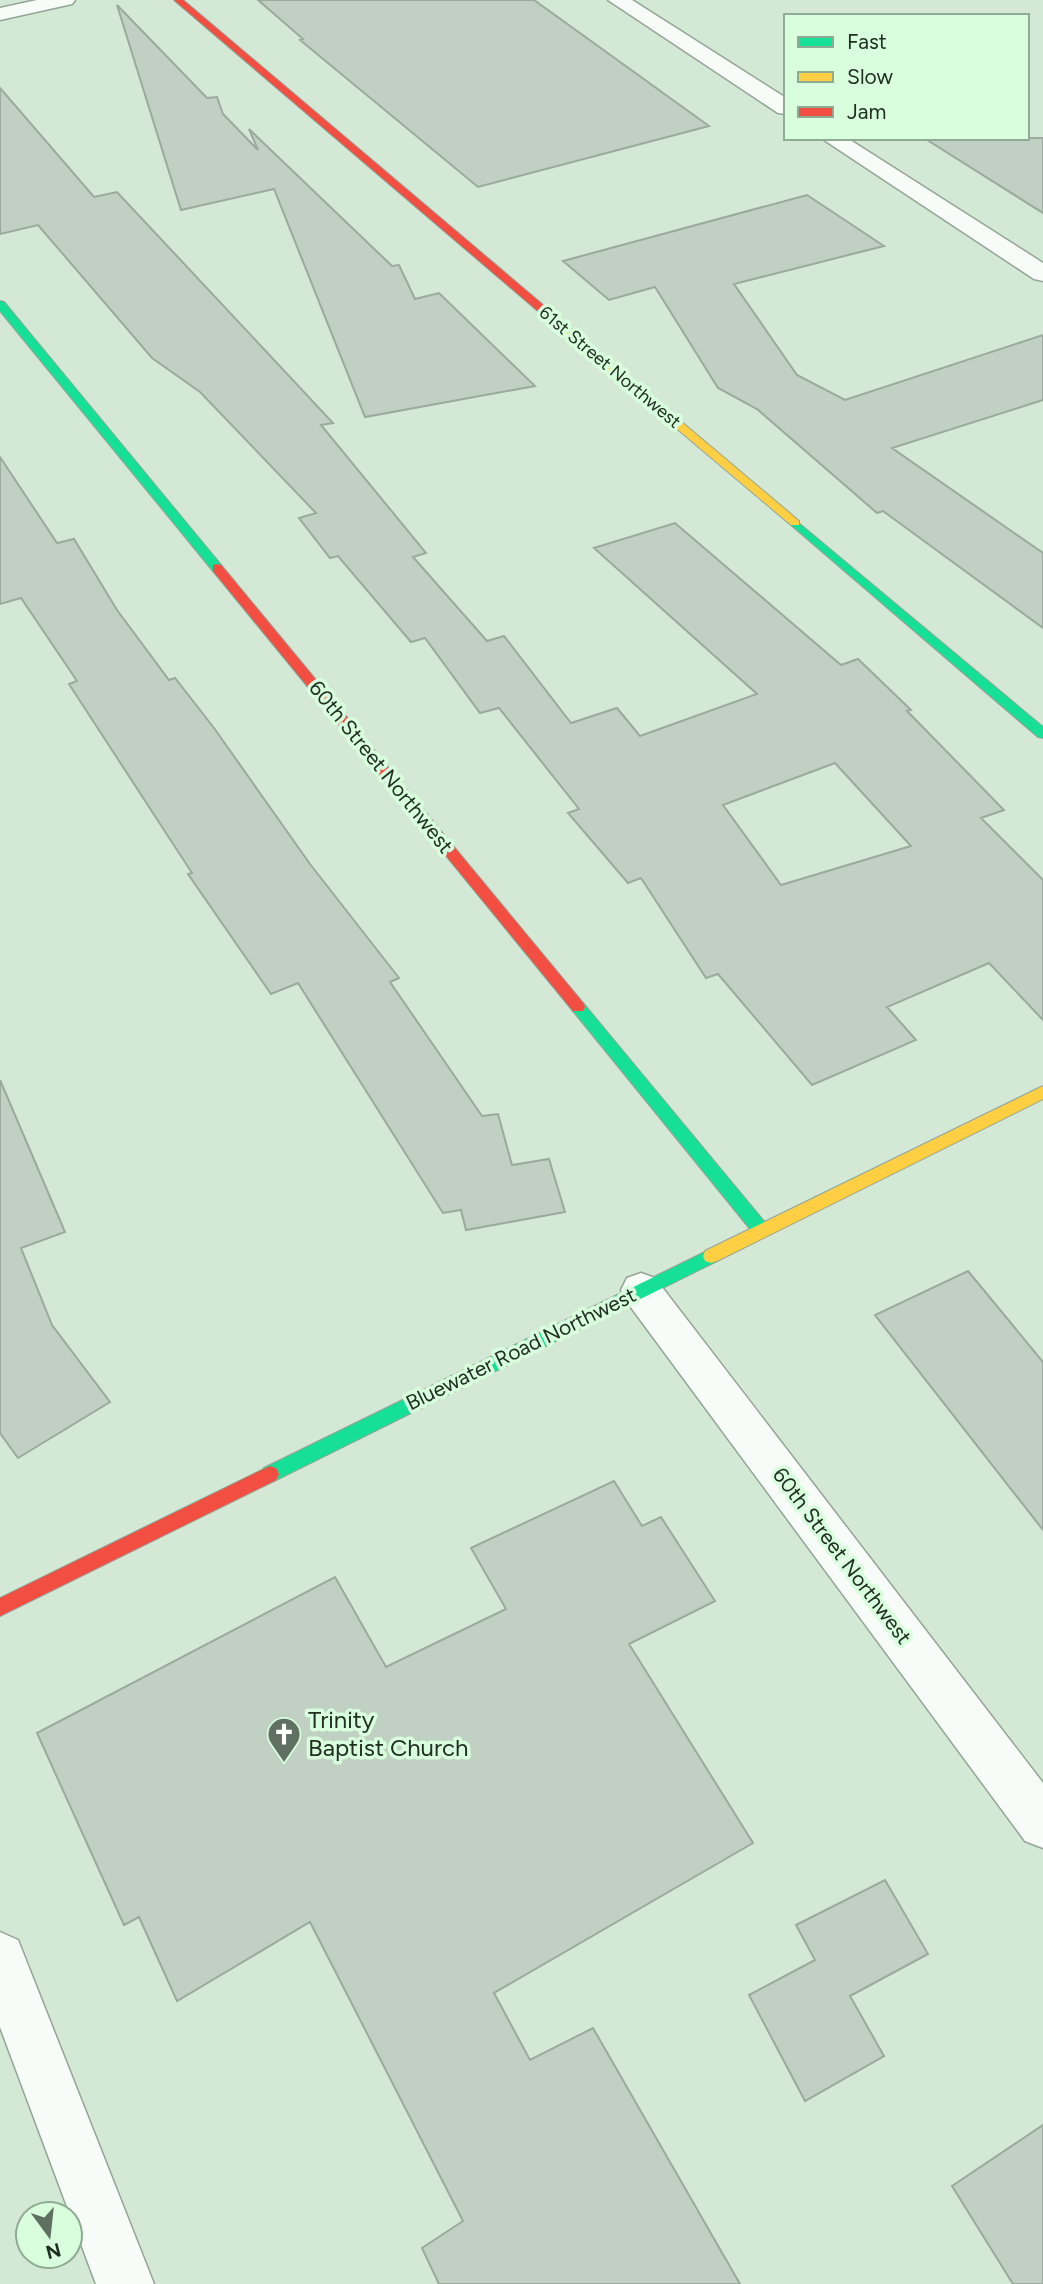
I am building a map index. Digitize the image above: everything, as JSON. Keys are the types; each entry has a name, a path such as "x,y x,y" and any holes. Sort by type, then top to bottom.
{"street":[{"path":"0,14 65,0"},
{"name":"61st Street Northwest","path":"178,0 1043,734"},
{"path":"618,0 784,107"},
{"path":"835,140 1043,274"},
{"name":"60th Street Northwest","path":"0,304 761,1230"},
{"name":"Bluewater Road Northwest","path":"0,1607 1043,1091"},
{"name":"60th Street Northwest","path":"641,1290 1043,1823"},
{"path":"0,1958 125,2284"}],"building":[{"path":"258,0 534,0 709,126 478,187 300,40 303,39"},
{"path":"117,5 207,98 217,97 223,114 258,150 249,129 392,266 399,265 415,299 439,293 535,386 365,417 274,189 181,210"},
{"path":"0,88 94,197 117,192 333,423 321,425 426,553 413,557 487,641 504,636 571,723 617,708 640,736 757,694 594,548 675,523 841,665 858,659 911,710 907,711 1004,810 981,818 1043,880 1043,1020 989,963 887,1007 916,1040 812,1085 718,974 706,978 641,878 628,883 568,813 579,809 499,708 480,713 425,638 411,642 338,556 330,558 299,518 316,513 200,392 152,358 38,225 0,234","holes":["835,763 911,846 781,885 723,805"]},
{"path":"1043,138 1043,213 927,140"},
{"path":"807,195 884,246 734,284 797,375 845,400 1043,335 1043,400 892,448 1043,553 1043,628 883,511 877,513 757,409 718,388 655,287 609,300 563,261"},
{"path":"0,457 57,543 74,539 117,610 169,680 175,678 214,728 310,864 399,978 390,982 482,1116 498,1114 512,1165 549,1159 565,1212 466,1230 461,1210 443,1213 298,983 271,994 188,874 192,873 69,684 77,681 21,598 0,604"},
{"path":"0,1080 65,1232 21,1248 52,1325 110,1402 18,1458 0,1433"},
{"path":"968,1271 1043,1362 1043,1530 875,1315"},
{"path":"614,1481 642,1526 661,1517 715,1601 629,1644 753,1843 494,1993 530,2060 593,2028 740,2284 439,2284 422,2248 463,2221 310,1922 177,2001 139,1917 124,1925 37,1733 335,1577 386,1667 506,1609 471,1548"},
{"path":"885,1880 928,1954 850,1996 884,2056 805,2101 749,1995 815,1960 796,1925"},
{"path":"1043,2125 1043,2284 1013,2284 952,2186"}],"traffic: fast":[{"path":"0,304 217,568"},
{"path":"795,523 1043,734"},
{"path":"578,1007 761,1230"},
{"path":"270,1474 711,1256"}],"traffic: slow":[{"path":"564,328 795,523"},
{"path":"711,1256 1043,1092"}],"traffic: jam":[{"path":"178,0 564,328"},
{"path":"217,568 578,1007"},
{"path":"0,1607 270,1474"}],"place":[{"name":"Trinity Baptist Church","path":"284,1764"}]}
